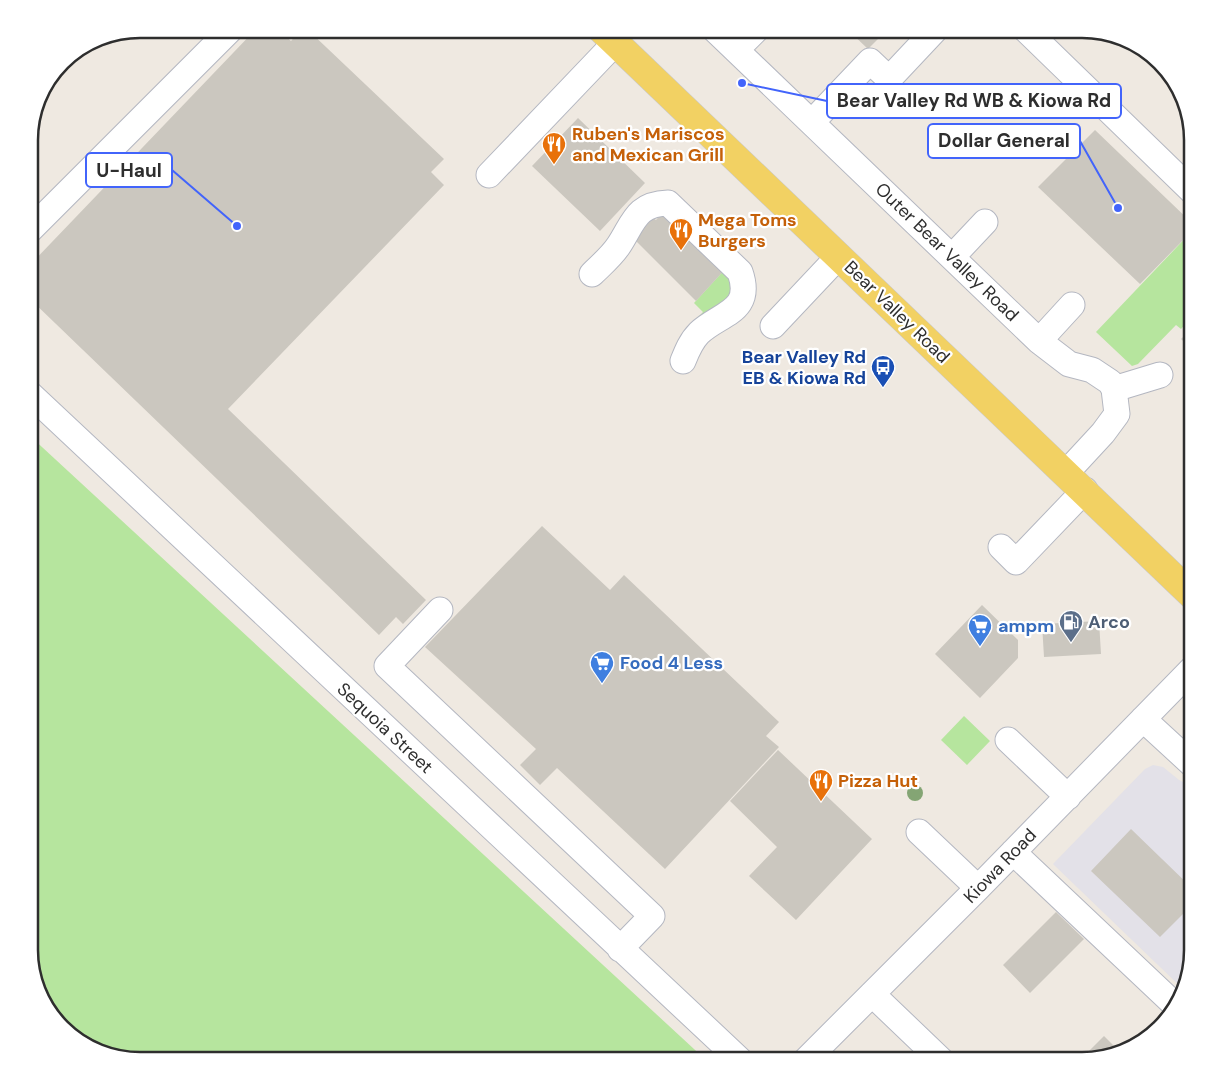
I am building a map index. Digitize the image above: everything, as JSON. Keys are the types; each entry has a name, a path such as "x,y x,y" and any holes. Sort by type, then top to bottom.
{"main road":[{"name":"Bear Valley Road","path":"612,38 1184,587"}],"street":[{"path":"38,222 222,38"},
{"path":"489,175 606,38"},
{"name":"Outer Bear Valley Road","path":"723,38 1039,341 1069,364 1092,370 1104,377 1114,389"},
{"path":"736,50 748,38"},
{"path":"812,122 870,61 889,78 927,38"},
{"path":"1034,38 1184,183"},
{"path":"592,274 617,248 630,223 638,214 653,204 668,203 740,272 744,285 743,295 736,308 699,333 690,345 683,360"},
{"path":"952,257 985,222"},
{"path":"773,326 839,256"},
{"path":"1039,341 1072,305"},
{"path":"1001,547 1016,562 1075,481 1103,433 1117,414 1114,389 1160,375"},
{"name":"Sequoia Street","path":"38,401 731,1052"},
{"path":"440,610 388,666 652,916 620,949"},
{"name":"Kiowa Road","path":"814,1052 1068,797 1184,677"},
{"path":"1144,719 1184,757"},
{"path":"1008,740 1068,797"},
{"path":"919,832 978,888"},
{"path":"1013,852 1171,1001"},
{"path":"872,994 933,1052"}],"shaded area":[{"path":"1153,765 1163,767 1184,782 1184,958 1183,971 1179,985 1053,864 1145,769"}],"green space":[{"path":"1184,239 1184,326 1181,329 1176,325 1138,364 1132,366 1096,332"},
{"path":"727,267 736,296 685,331 703,312 694,303"},
{"path":"38,443 697,1052 132,1052 119,1051 100,1045 77,1032 67,1023 45,990 38,964"},
{"path":"964,716 990,741 967,765 941,740"}],"building":[{"path":"247,38 288,38 291,41 294,38 316,38 444,159 431,172 444,185 228,409 426,600 403,624 396,617 379,635 38,307 38,257"},
{"path":"856,38 879,38 868,49"},
{"path":"578,118 645,183 600,231 532,166"},
{"path":"1095,130 1184,215 1184,239 1140,284 1038,187"},
{"name":"Mega Toms Burgers","path":"664,211 729,265 696,301 633,238 653,218 656,220"},
{"name":"Food 4 Less","path":"542,526 610,590 624,575 779,722 766,736 779,747 665,869 557,768 540,785 520,765 536,749 425,647"},
{"name":"ampm","path":"982,605 1018,640 1018,658 980,698 935,654"},
{"path":"1099,621 1101,654 1044,657 1042,624"},
{"path":"778,750 872,839 796,920 749,876 777,847 730,801"},
{"path":"1131,829 1184,880 1184,913 1160,937 1091,871"},
{"path":"1056,912 1084,939 1030,993 1003,965"},
{"path":"1104,1036 1115,1047 1103,1051 1088,1052"}],"place":[{"name":"Bear Valley Rd WB & Kiowa Rd","path":"742,83"},
{"name":"Ruben's Mariscos and Mexican Grill","path":"554,165"},
{"name":"Dollar General","path":"1118,208"},
{"name":"U-Haul","path":"237,226"},
{"name":"Mega Toms Burgers","path":"681,251"},
{"name":"Bear Valley Rd EB & Kiowa Rd","path":"883,388"},
{"name":"Arco","path":"1071,643"},
{"name":"ampm","path":"980,647"},
{"name":"Food 4 Less","path":"602,684"},
{"name":"Pizza Hut","path":"821,802"}]}
